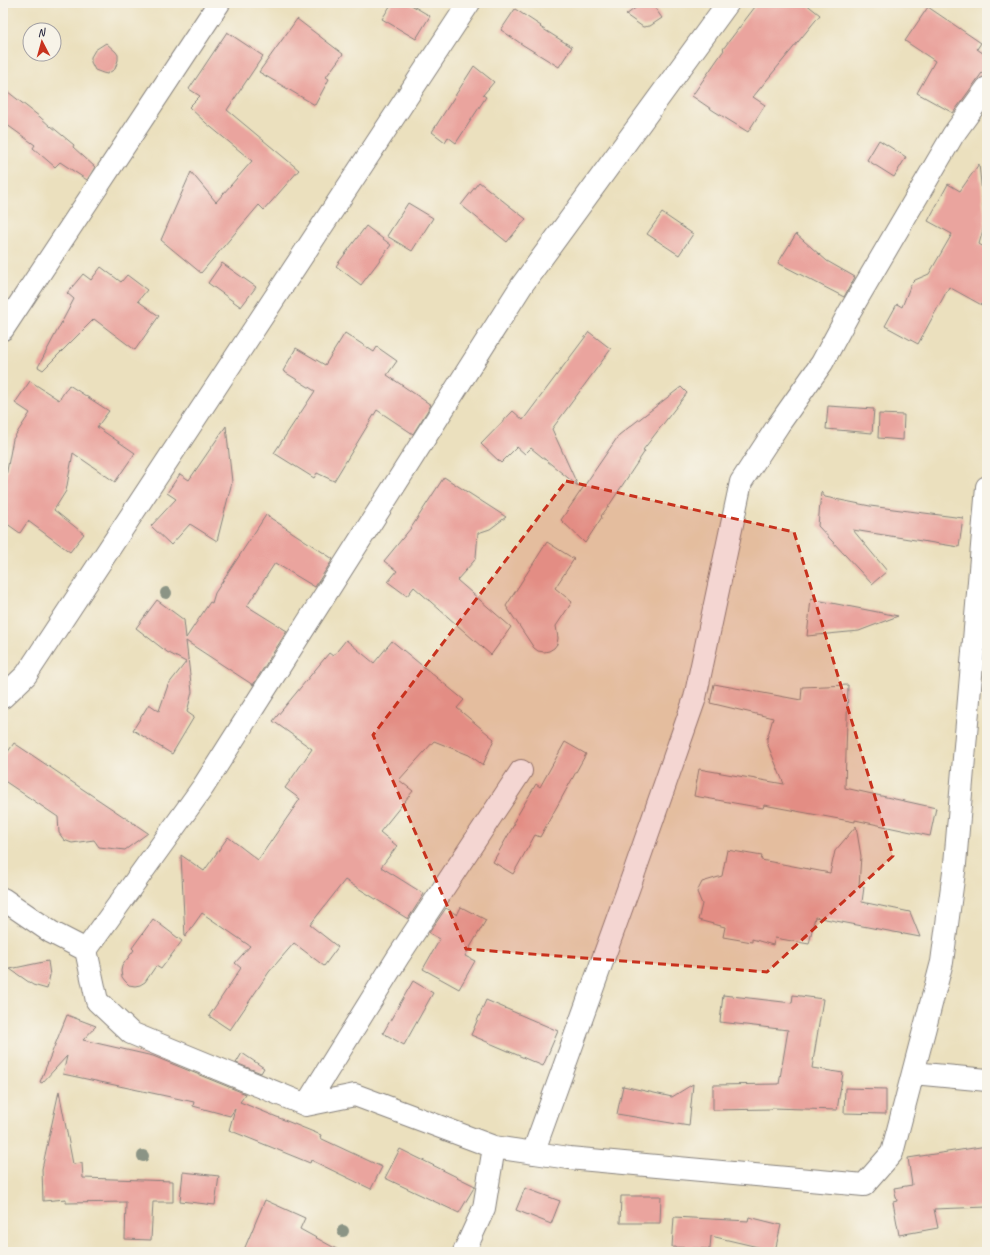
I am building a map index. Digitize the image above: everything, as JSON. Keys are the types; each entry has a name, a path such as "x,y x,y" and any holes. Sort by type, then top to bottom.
{"street":[{"path":"3,329 219,3"},
{"path":"3,697 26,675 469,3"},
{"path":"728,3 522,285 203,788 86,950 97,1001 131,1033 306,1105 355,1095 494,1147 569,1158 864,1185 892,1153 942,962 954,872 987,487"},
{"path":"533,1153 634,873 695,698 741,482 779,424 822,363 850,310 953,136 987,88"},
{"path":"306,1105 398,957 521,771"},
{"path":"3,899 51,932 86,950"},
{"path":"913,1072 987,1080"},
{"path":"464,1252 484,1208 494,1147"}],"highlighted area":[{"path":"566,481 794,532 893,856 767,972 466,949 373,735"}],"building":[{"path":"392,3 408,3 430,16 416,39 382,19"},
{"path":"758,3 805,3 820,15 753,97 765,105 748,132 692,96 724,50 723,49"},
{"path":"641,4 652,4 662,18 650,26 643,27 626,15"},
{"path":"928,7 981,43 977,49 987,56 987,66 953,113 917,93 935,61 905,41"},
{"path":"515,9 572,47 559,67 501,30"},
{"path":"297,19 343,54 326,77 329,79 315,105 259,72"},
{"path":"227,32 263,56 227,110 299,170 264,210 259,205 201,273 161,240 191,172 216,202 252,161 189,107 200,96 189,89"},
{"path":"106,43 118,55 115,69 107,74 95,70 91,62 91,57 95,50"},
{"path":"474,66 494,82 483,95 486,97 456,143 448,137 445,142 432,132"},
{"path":"3,88 74,145 73,147 95,167 87,180 60,162 55,167 33,148 35,145 3,122"},
{"path":"879,140 906,157 894,177 867,160"},
{"path":"979,164 985,223 979,244 987,249 987,308 949,287 918,344 885,326 897,304 902,307 911,284 915,280 929,274 952,234 928,221 948,184 960,191"},
{"path":"479,182 526,219 507,242 461,205"},
{"path":"408,203 433,218 412,251 387,236"},
{"path":"662,213 693,234 679,255 647,234"},
{"path":"366,226 391,245 361,285 336,266"},
{"path":"796,234 827,261 855,277 844,297 778,263"},
{"path":"222,263 256,287 241,307 208,283"},
{"path":"101,267 121,282 127,275 147,290 138,301 159,316 135,350 94,319 43,370 38,367 74,299 67,293 83,274 91,280"},
{"path":"589,332 611,349 552,429 578,486 531,448 525,454 517,447 501,463 481,444 513,411 523,420"},
{"path":"345,333 374,352 377,347 397,361 387,375 431,405 413,434 377,410 334,481 317,473 314,478 274,453 315,391 283,371 296,348 325,365"},
{"path":"30,381 59,400 69,385 109,411 97,427 135,453 115,482 73,453 66,491 54,510 84,534 70,552 28,521 20,533 3,521 3,492 13,439 30,413 15,403"},
{"path":"681,387 687,393 643,450 645,451 601,516 602,517 585,543 561,520 619,435"},
{"path":"828,406 874,409 872,433 826,429"},
{"path":"879,414 904,415 903,440 878,438"},
{"path":"226,426 232,482 217,541 190,524 171,545 151,526 176,499 167,493 180,474 189,480"},
{"path":"444,477 506,517 490,529 478,533 476,557 457,580 511,627 491,655 414,587 407,596 388,582 397,571 384,561 411,528"},
{"path":"821,492 825,497 870,506 963,518 959,547 853,530 887,571 872,584 818,526"},
{"path":"266,515 333,559 315,587 275,563 247,606 287,631 253,685 186,641 192,692 187,712 194,717 172,754 133,730 149,704 159,711 168,685 186,662 167,652 136,628 157,600 184,620 186,638 210,602 212,603 215,593"},
{"path":"547,542 574,559 555,588 572,602 556,626 558,638 557,644 554,648 544,652 538,651 534,648 506,606"},
{"path":"811,599 898,616 859,631 807,636"},
{"path":"346,640 374,663 392,641 464,700 457,708 494,739 483,765 469,755 434,741 399,780 413,791 380,832 397,846 381,867 424,894 408,919 345,880 310,925 338,947 324,966 294,943 269,972 230,1030 209,1016 241,968 235,963 250,946 202,913 185,937 181,855 204,871 228,837 258,860 300,799 285,788 312,749 273,721 329,653 333,656"},
{"path":"714,684 801,700 802,687 848,685 845,788 936,808 930,836 855,820 855,822 764,805 763,808 694,796 699,769 784,784 767,743 773,718 710,703"},
{"path":"565,742 586,754 540,837 535,835 513,874 493,862 515,823 513,823 536,784 540,787"},
{"path":"14,743 148,833 125,850 99,847 94,840 72,843 64,840 59,833 58,817 3,780 3,759"},
{"path":"856,826 861,856 859,886 864,887 862,902 910,912 920,937 815,917 809,944 775,938 773,945 752,939 752,942 723,937 725,927 698,920 702,904 697,892 702,882 722,876 727,850 762,856 761,860 830,873 835,851"},
{"path":"461,907 486,920 465,956 475,961 459,989 423,969 440,939 429,933 446,908 457,915"},
{"path":"153,919 182,941 161,969 156,966 145,982 140,985 129,985 122,977 122,966 134,950 132,948"},
{"path":"48,961 50,975 47,989 33,985 10,969"},
{"path":"413,981 433,993 404,1045 383,1033"},
{"path":"723,995 792,1003 793,995 823,999 812,1068 843,1073 837,1110 772,1108 713,1110 713,1085 779,1084 788,1030 720,1022"},
{"path":"486,1000 558,1031 543,1066 471,1035"},
{"path":"67,1015 96,1026 83,1040 153,1056 246,1094 240,1102 321,1135 320,1138 382,1167 371,1189 311,1160 310,1163 229,1130 235,1109 230,1116 193,1106 194,1102 63,1074 67,1056 42,1083 40,1082"},
{"path":"242,1053 264,1068 261,1073 236,1063"},
{"path":"693,1084 689,1126 617,1114 623,1086 672,1097"},
{"path":"845,1088 886,1089 886,1114 844,1113"},
{"path":"59,1091 73,1164 82,1163 83,1178 173,1181 173,1202 153,1202 151,1240 125,1239 126,1202 66,1203 66,1199 43,1201 42,1169"},
{"path":"987,1146 987,1207 934,1209 938,1228 899,1235 893,1202 897,1201 894,1188 912,1185 908,1158"},
{"path":"400,1149 475,1186 459,1213 385,1178"},
{"path":"183,1172 219,1176 215,1205 180,1201"},
{"path":"525,1188 560,1201 551,1224 516,1210"},
{"path":"621,1196 661,1196 660,1223 620,1223"},
{"path":"265,1200 305,1218 300,1229 342,1252 243,1252"},
{"path":"674,1217 748,1221 749,1217 781,1225 775,1251 711,1236 710,1249 672,1247"}]}
